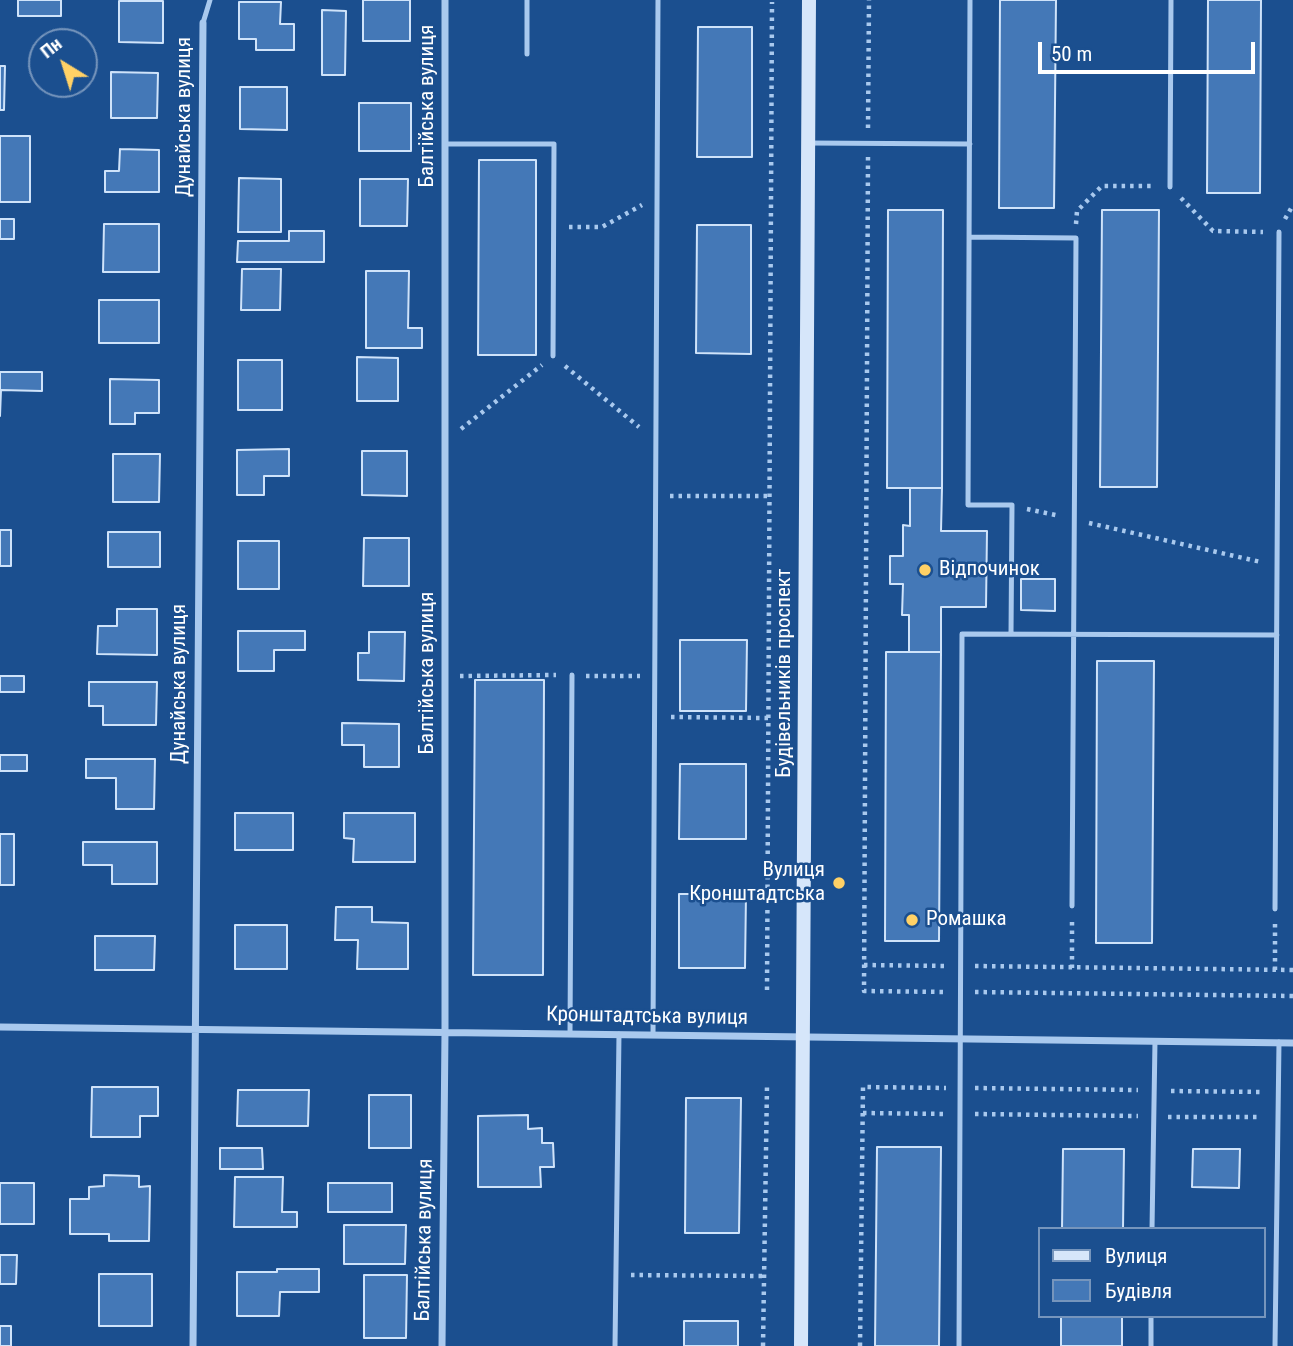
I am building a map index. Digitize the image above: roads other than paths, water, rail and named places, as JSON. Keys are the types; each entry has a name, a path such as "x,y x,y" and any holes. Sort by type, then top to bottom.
{"main road":[{"name":"Будівельників проспект","path":"801,1346 809,0"}],"street":[{"name":"Балтійська вулиця","path":"442,1346 445,1032 445,0"},
{"name":"Дунайська вулиця","path":"193,1346 203,23"},
{"name":"Кронштадтська вулиця","path":"0,1027 1293,1043"}],"lane":[{"path":"203,23 210,0"},
{"path":"527,0 527,54"},
{"path":"653,1035 658,0"},
{"path":"970,0 968,505 1012,505 1011,634"},
{"path":"1170,187 1171,0"},
{"path":"808,143 970,144"},
{"path":"445,144 554,144 553,356"},
{"path":"1275,909 1279,232"},
{"path":"969,237 1076,237 1072,906"},
{"path":"959,1346 962,634 1277,635"},
{"path":"570,1034 572,676"},
{"path":"615,1346 620,1034"},
{"path":"1152,1227 1155,1041"},
{"path":"1275,1346 1279,1042"},
{"path":"1151,1346 1152,1318"}],"place":[{"name":"Відпочинок","path":"925,570"},
{"name":"Вулиця Кронштадтська","path":"839,883"},
{"name":"Ромашка","path":"912,920"}]}
